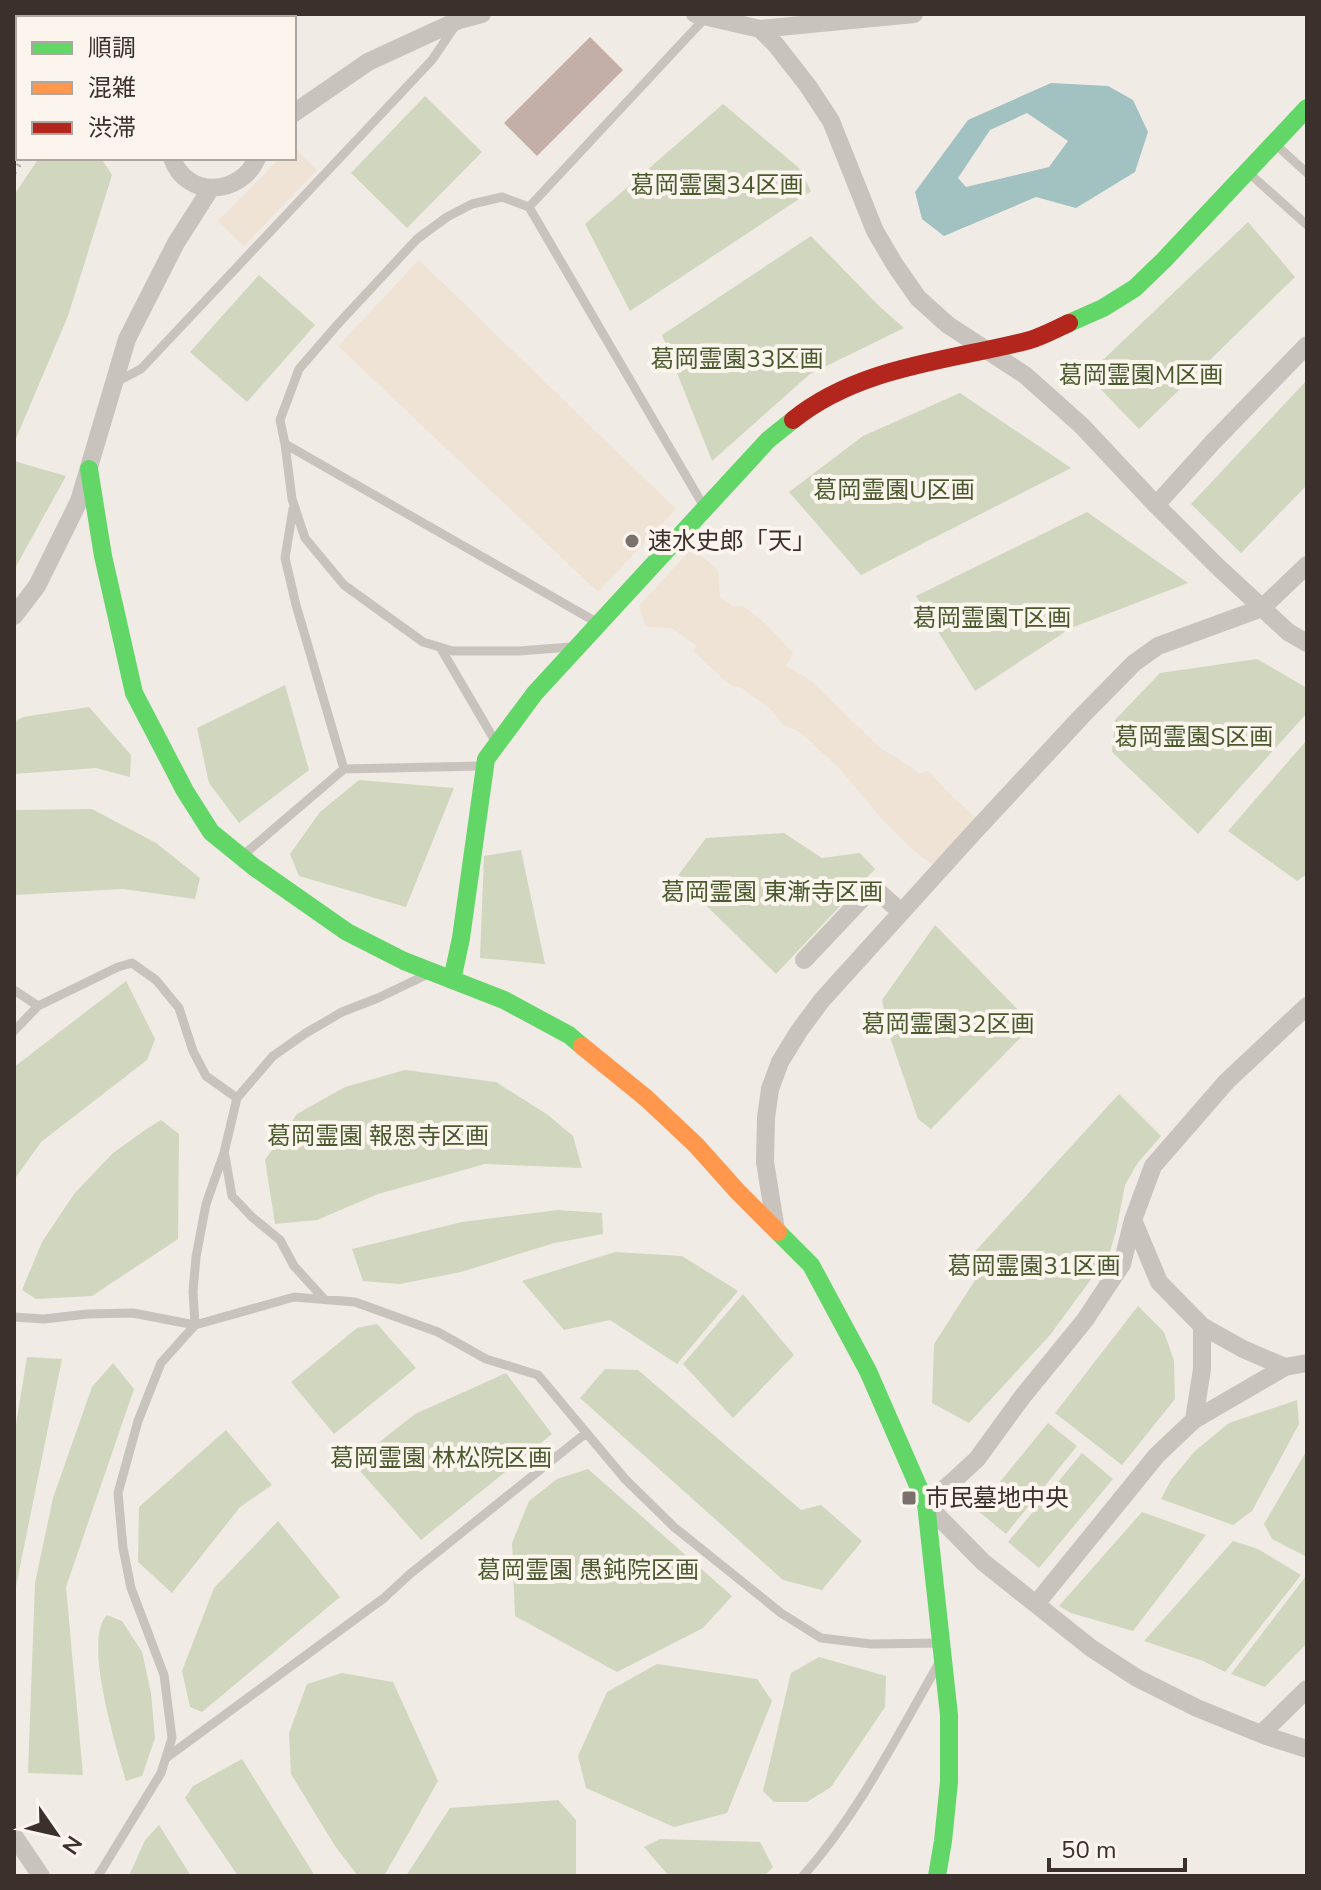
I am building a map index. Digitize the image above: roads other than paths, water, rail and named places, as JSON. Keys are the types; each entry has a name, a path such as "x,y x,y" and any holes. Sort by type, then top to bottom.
{"street":[{"path":"296,112 368,62 459,20 482,14"},
{"path":"701,15 760,29 914,14"},
{"path":"760,29 808,86 831,121 875,231 918,298 948,325 1025,375 1082,426 1156,505 1262,608 1288,632 1307,643"},
{"path":"452,980 461,938 486,759 535,693 768,440 808,408 840,391 894,370 1033,339 1103,308 1135,288 1175,249 1307,108"},
{"path":"173,160 183,176 196,185 211,188 237,182 248,173 256,160"},
{"path":"14,616 37,586 79,501 127,339 176,243 211,188"},
{"path":"1156,505 1307,345"},
{"path":"89,469 103,556 134,693 185,791 211,832 347,932 404,961 504,1000 569,1035 646,1098 696,1145 811,1265 868,1371 926,1504 949,1715 949,1782 937,1876"},
{"path":"776,1230 765,1162 770,1089 780,1062 822,1000 1134,663 1158,646 1262,608 1307,565"},
{"path":"804,960 873,887 901,912"},
{"path":"926,1504 977,1459 1085,1320 1122,1264 1133,1220 1153,1166 1227,1081 1307,1006"},
{"path":"1133,1220 1159,1282 1202,1326 1243,1349 1285,1367"},
{"path":"1194,1420 1202,1369 1202,1326"},
{"path":"1036,1604 1157,1455 1194,1420 1285,1367 1307,1363"},
{"path":"926,1504 983,1562 1091,1648 1137,1678 1197,1708 1307,1749"},
{"path":"1261,1734 1307,1689"},
{"path":"14,1836 41,1876"}],"lane":[{"path":"529,207 701,15"},
{"path":"114,384 141,369 432,60 459,20"},
{"path":"1274,143 1307,173"},
{"path":"1247,171 1307,225"},
{"path":"579,646 519,651 453,651 423,642 344,585 305,538 294,504 280,420 299,369 417,239 447,217 472,204 502,197 529,207 705,508"},
{"path":"285,444 599,624"},
{"path":"294,504 285,558 344,769"},
{"path":"440,647 497,745"},
{"path":"241,857 344,769 485,766"},
{"path":"14,1031 38,1006 132,963 156,980 179,1008 193,1051 206,1076 237,1098"},
{"path":"98,1876 161,1773 172,1738 164,1675 131,1588 123,1548 118,1493 138,1421 161,1363 195,1325 193,1291 196,1257 206,1204 224,1153 237,1098 273,1056 306,1033 342,1012 432,972"},
{"path":"14,990 38,1006"},
{"path":"224,1153 232,1196 280,1240 294,1266 324,1299"},
{"path":"14,1317 44,1319 133,1313 195,1325 294,1297 355,1302 438,1332 486,1359 538,1375 625,1479 674,1527 781,1613 821,1638 942,1650 861,1799 826,1850 803,1876"},
{"path":"166,1758 384,1598 586,1433"}],"water":[{"path":"1051,83 1108,86 1133,100 1148,132 1135,172 1076,208 1036,197 944,236 922,219 915,192 968,120","holes":["1027,113 1068,141 1049,167 966,187 958,178 990,130"]}],"railway":[{"path":"14,173 22,160"}],"place":[{"name":"速水史郎「天」","path":"632,541"},
{"name":"市民墓地中央","path":"909,1498"}],"park label":[{"name":"葛岡霊園34区画","path":"717,185"},
{"name":"葛岡霊園33区画","path":"737,359"},
{"name":"葛岡霊園M区画","path":"1141,375"},
{"name":"葛岡霊園U区画","path":"894,490"},
{"name":"葛岡霊園T区画","path":"992,618"},
{"name":"葛岡霊園S区画","path":"1194,737"},
{"name":"葛岡霊園 東漸寺区画","path":"772,892"},
{"name":"葛岡霊園32区画","path":"948,1024"},
{"name":"葛岡霊園 報恩寺区画","path":"378,1136"},
{"name":"葛岡霊園31区画","path":"1034,1266"},
{"name":"葛岡霊園 林松院区画","path":"441,1458"},
{"name":"葛岡霊園 愚鈍院区画","path":"588,1570"}]}
